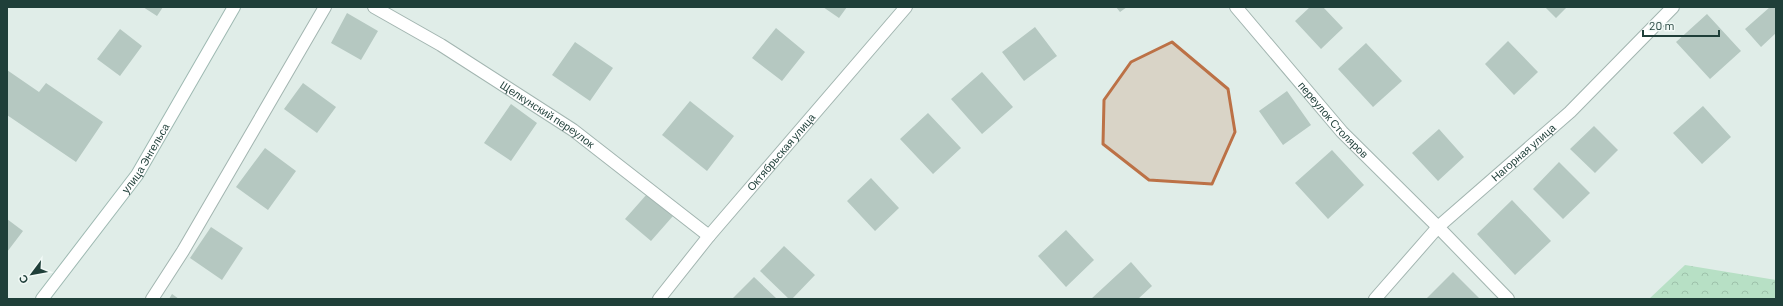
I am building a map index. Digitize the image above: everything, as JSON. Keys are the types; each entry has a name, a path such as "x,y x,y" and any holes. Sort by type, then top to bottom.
{"street":[{"name":"улица Энгельса","path":"42,299 137,175 234,7"},
{"path":"152,299 183,251 325,7"},
{"name":"Щелкунский переулок","path":"374,7 441,45 573,130 710,236"},
{"name":"Октябрьская улица","path":"659,299 710,236 906,7"},
{"name":"переулок Столяров","path":"1236,7 1342,132 1508,299"},
{"name":"Нагорная улица","path":"1375,299 1438,227 1570,112 1673,7"}],"highlighted area":[{"path":"1172,42 1228,89 1235,132 1212,184 1149,180 1103,144 1104,100 1131,62"}],"green space":[{"path":"1685,265 1776,280 1776,299 1649,299"}],"building":[{"path":"143,7 163,7 157,16"},
{"path":"823,7 847,7 839,18"},
{"path":"1116,7 1127,7 1120,12"},
{"path":"1310,7 1323,7 1343,28 1321,49 1295,21"},
{"path":"1545,7 1567,7 1556,18"},
{"path":"1770,7 1776,7 1776,33 1761,47 1745,29"},
{"path":"347,13 378,31 361,60 331,43"},
{"path":"1707,14 1741,51 1710,79 1676,42"},
{"path":"1035,27 1057,56 1024,81 1002,52"},
{"path":"776,28 805,52 782,81 752,58"},
{"path":"120,29 142,46 120,76 97,59"},
{"path":"1508,41 1538,72 1514,95 1485,64"},
{"path":"575,42 613,68 590,101 552,75"},
{"path":"1366,43 1402,81 1373,107 1338,69"},
{"path":"7,70 39,92 46,83 103,122 76,162 7,115"},
{"path":"982,72 1013,107 982,134 951,99"},
{"path":"303,83 336,107 317,133 284,109"},
{"path":"1287,91 1311,125 1283,145 1259,111"},
{"path":"690,101 734,136 707,171 662,135"},
{"path":"511,104 537,123 511,161 484,143"},
{"path":"1703,106 1731,137 1702,164 1673,133"},
{"path":"928,113 961,148 933,174 900,139"},
{"path":"1594,126 1618,150 1595,173 1570,149"},
{"path":"1439,129 1464,157 1438,181 1412,153"},
{"path":"265,148 296,171 268,210 236,187"},
{"path":"1332,150 1364,185 1328,219 1295,183"},
{"path":"1559,162 1590,193 1563,219 1533,189"},
{"path":"871,178 899,208 875,231 847,201"},
{"path":"647,194 673,216 651,241 625,219"},
{"path":"1512,200 1551,241 1515,275 1477,234"},
{"path":"7,219 23,231 7,252"},
{"path":"211,227 243,248 222,280 190,258"},
{"path":"1066,230 1094,260 1066,287 1038,256"},
{"path":"784,246 815,275 792,299 789,299 760,271"},
{"path":"1131,262 1152,286 1138,299 1091,299"},
{"path":"1453,272 1480,299 1426,299"},
{"path":"754,277 777,299 732,299"},
{"path":"172,294 179,299 169,299"}]}
